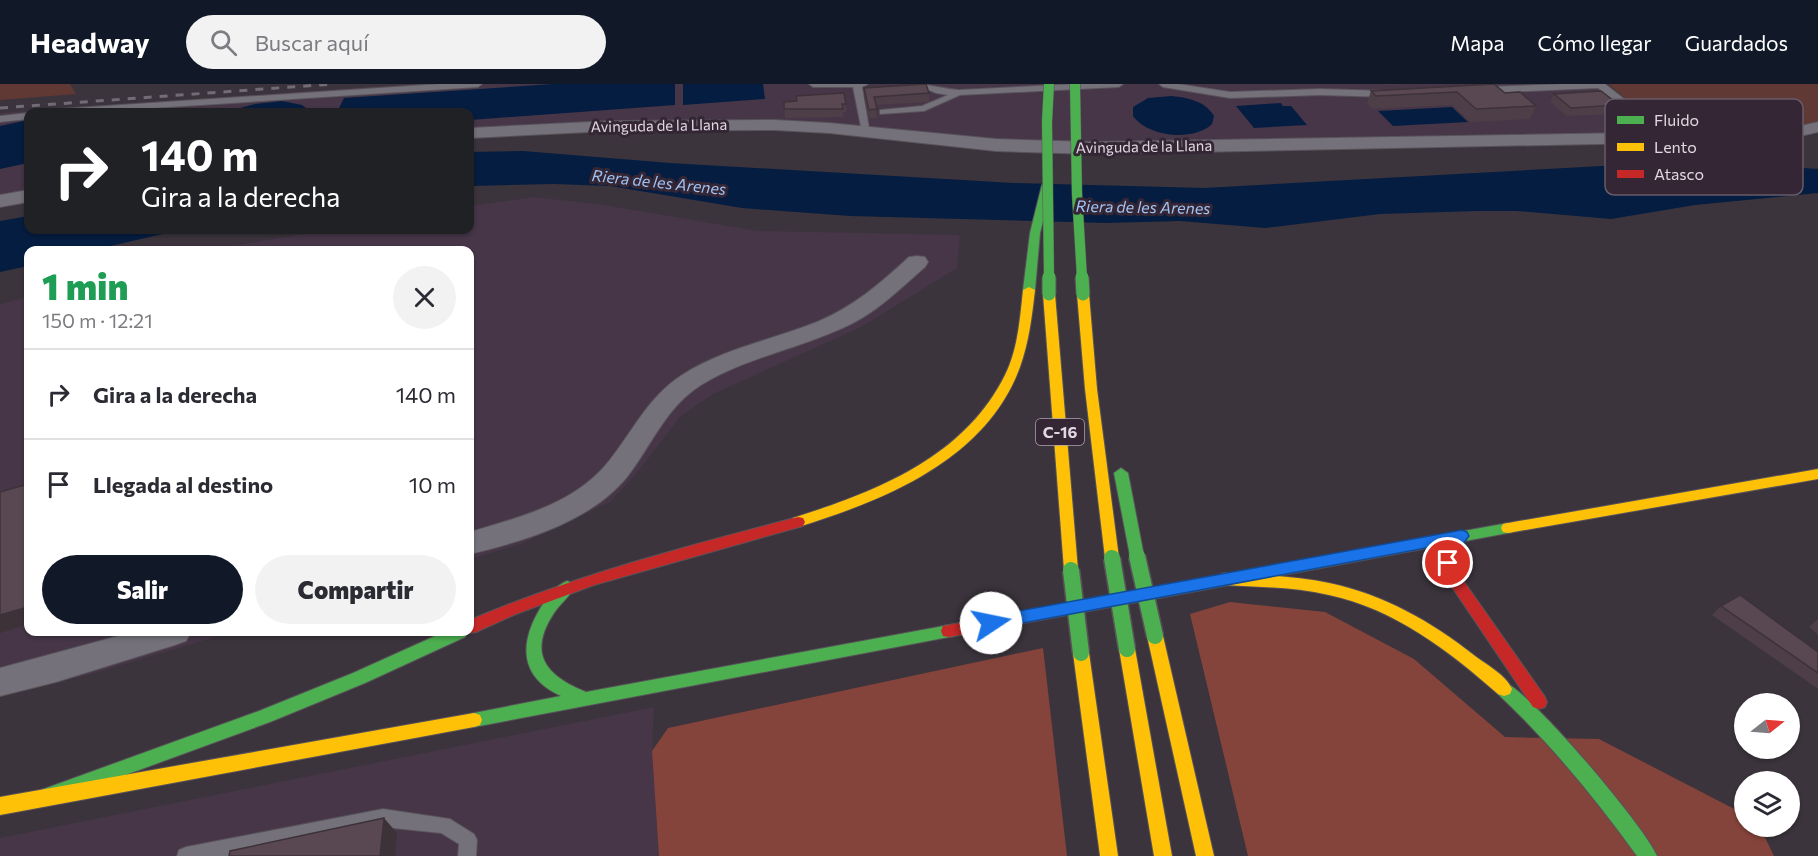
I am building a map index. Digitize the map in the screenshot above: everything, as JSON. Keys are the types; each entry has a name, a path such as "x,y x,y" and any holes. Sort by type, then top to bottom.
{"main road":[{"name":"C-16","path":"1049,84 1047,185 1049,294 1071,570 1109,856"},
{"name":"C-16","path":"1075,84 1077,194 1091,389 1112,558 1163,856"},
{"path":"474,625 568,586 650,560 811,517 900,483 938,461 977,428 1004,392 1019,352 1038,208 1047,185"},
{"path":"1091,389 1123,478 1137,556 1205,856"},
{"path":"0,806 587,700 1224,579 1818,474"},
{"path":"1462,536 1447,554 1453,578 1648,856"},
{"path":"1224,579 1299,585 1345,592 1409,620 1458,652 1511,696 1576,763 1614,808"},
{"path":"568,586 551,604 537,625 532,646 538,669 546,680 587,700"},
{"path":"41,798 264,717 359,678 450,636"}],"street":[{"name":"Avinguda de la Llana","path":"474,133 700,125 775,125 996,145 1081,148 1605,139"},
{"name":"Avinguda de la Llana","path":"1803,129 1818,127"},
{"path":"0,201 24,197"},
{"path":"474,542 548,517 583,501 618,468 642,430 664,402 692,380 724,363 844,319 866,307 917,262"},
{"path":"0,682 56,668 162,636"}],"lane":[{"path":"120,108 478,84"},
{"path":"813,84 864,84"},
{"path":"857,84 867,132"},
{"path":"918,84 939,91 959,93 1119,84"},
{"path":"1163,84 1230,95 1320,92 1401,93"},
{"path":"1471,90 1600,85 1618,99"},
{"path":"883,112 924,108 959,93"},
{"path":"0,119 24,116"},
{"path":"186,856 383,818 444,825 468,840 467,856"}],"shaded area":[{"path":"0,84 70,84 76,94 0,100"},
{"path":"410,84 1593,84 1613,99 1605,99 1605,134 1163,144 1016,143 784,121 677,120 474,130 474,108 71,108"},
{"path":"1608,84 1818,84 1818,121 1803,124 1803,99 1626,99"},
{"path":"24,111 24,193 0,197 0,113"},
{"path":"534,197 604,205 758,231 960,235 957,268 861,327 713,394 680,417 636,474 610,502 521,544 474,558 474,246 234,246 301,234 474,234 474,205"},
{"path":"24,298 24,636 219,636 91,674 0,695 0,304"},
{"path":"1230,602 1325,612 1414,659 1505,737 1599,739 1734,809 1734,837 1765,837 1774,856 1248,856 1190,614"},
{"path":"1043,648 1067,856 659,856 652,751 668,728"},
{"path":"654,707 652,751 659,856 0,856 0,838"}],"water":[{"path":"553,84 675,84 675,105 474,120 474,108 339,108 344,98"},
{"path":"683,84 763,84 765,99 683,105"},
{"path":"1172,96 1190,99 1206,107 1214,116 1212,124 1194,133 1171,135 1149,129 1133,116 1133,107 1148,98"},
{"path":"282,101 306,108 240,108"},
{"path":"1281,103 1283,106 1291,106 1307,125 1254,128 1236,106"},
{"path":"1452,107 1468,122 1393,126 1378,111"},
{"path":"24,121 24,164 0,169 0,126"},
{"name":"Riera de les Arenes","path":"523,151 670,163 1014,183 1204,188 1605,166 1605,195 1798,195 1695,205 1611,219 1517,211 1477,211 1380,214 1265,228 1180,221 1106,223 850,216 742,208 610,186 554,184 474,186 474,152"},
{"path":"1803,168 1818,169 1818,193 1803,194"},
{"path":"24,217 24,234 163,234 110,246 24,246 24,267 0,272 0,221"}],"building":[{"path":"926,84 929,93 874,97 877,109 869,110 864,88"},
{"path":"1494,84 1505,93 1520,92 1536,106 1476,109 1457,92 1376,96 1371,91"},
{"path":"1601,91 1611,99 1605,99 1605,106 1571,108 1554,94"},
{"path":"844,93 846,104 842,104 843,109 784,109 784,102 797,101 796,96"},
{"path":"24,485 24,608 0,615 0,492"},
{"path":"1740,595 1818,652 1818,673 1721,606"},
{"path":"384,818 380,856 229,856 230,851"}],"railway":[{"path":"0,108 333,84"}],"traffic: fast":[{"path":"1049,84 1047,122 1049,294"},
{"path":"1075,84 1077,194 1083,294"},
{"path":"1029,290 1035,233 1047,185"},
{"path":"1121,473 1137,556"},
{"path":"1170,590 1508,528"},
{"path":"1137,556 1155,636"},
{"path":"1112,558 1127,649"},
{"path":"1071,570 1081,653"},
{"path":"567,587 542,619 533,645 534,658 539,670 549,681 587,700"},
{"path":"474,720 949,631"},
{"path":"41,798 264,717 359,678 450,636"},
{"path":"1504,689 1544,727 1580,768 1648,856"}],"traffic: slow":[{"path":"798,522 892,487 949,452 973,430 994,404 1011,375 1023,333 1029,290"},
{"path":"1049,294 1071,570"},
{"path":"1083,294 1091,389 1112,558"},
{"path":"1508,528 1818,474"},
{"path":"1224,579 1277,582 1330,589 1378,604 1401,615 1444,642 1504,689"},
{"path":"1155,636 1205,856"},
{"path":"1127,649 1163,856"},
{"path":"1081,653 1109,856"},
{"path":"0,806 474,720"}],"traffic: jam":[{"path":"474,625 551,594 632,567 798,522"},
{"path":"1462,536 1447,554 1453,578 1539,702"},
{"path":"949,631 1170,590"}],"route":[{"path":"991,623 1462,536 1447,554 1448,563"}]}
